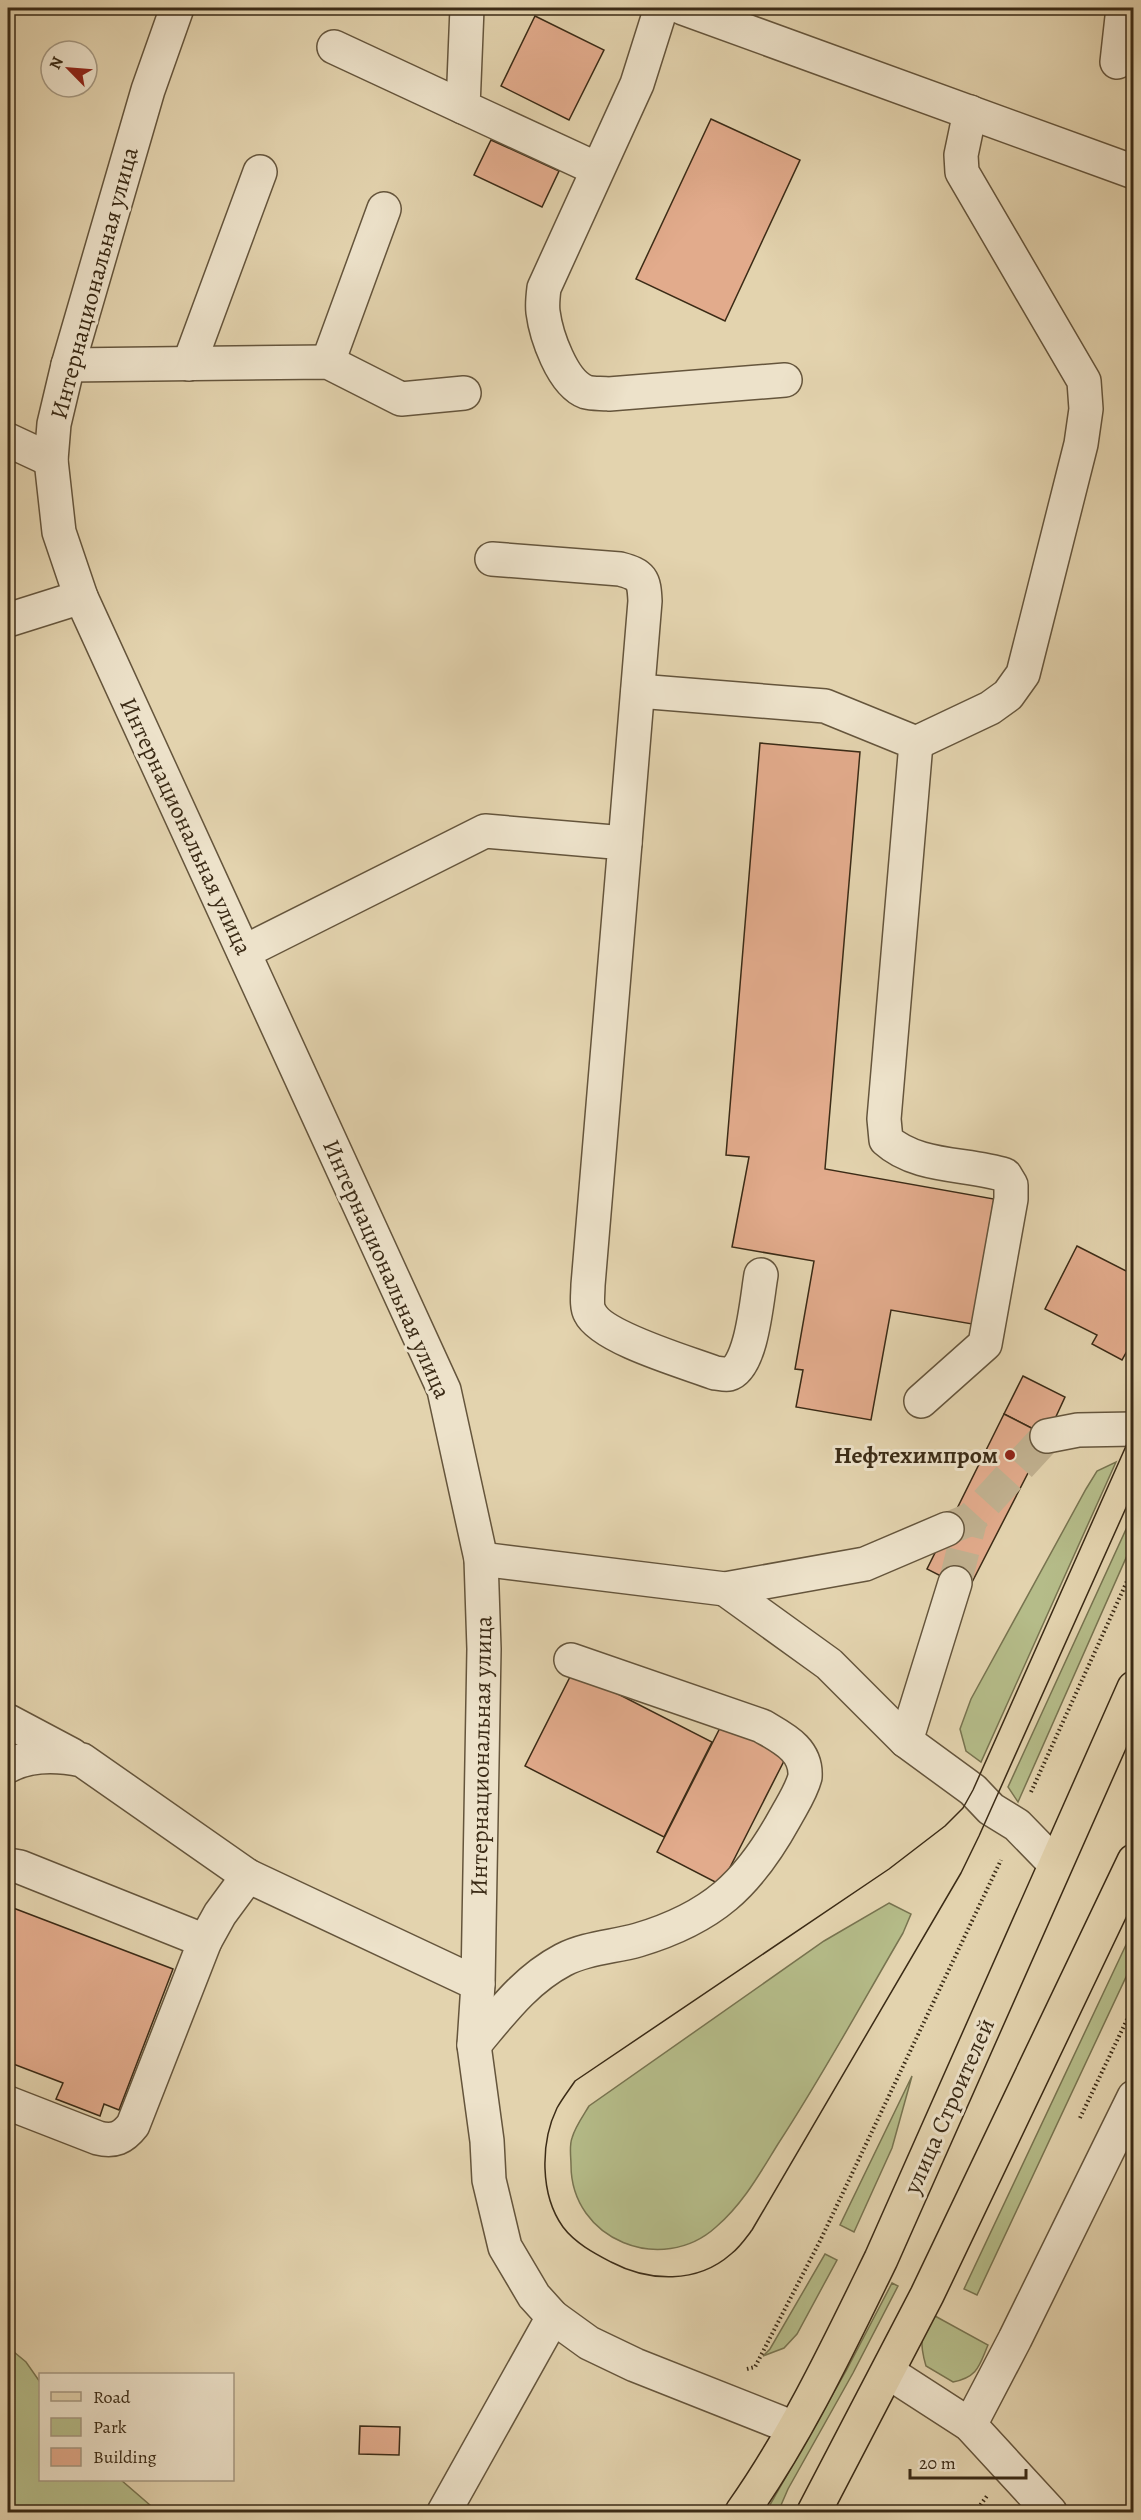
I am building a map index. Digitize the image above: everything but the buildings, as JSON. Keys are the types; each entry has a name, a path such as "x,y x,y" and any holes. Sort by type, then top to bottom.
{"main road":[{"name":"улица Строителей","path":"742,2512 761,2486 794,2428 881,2259 1134,1688"},
{"path":"814,2512 932,2284 1134,1861"}],"street":[{"name":"Интернациональная улица","path":"177,8 148,90 68,365 54,424 51,460 59,532 81,597 444,1390 481,1559 484,1649 478,1984 474,2045 487,2141 489,2180 495,2214 506,2247 519,2274 534,2296 553,2317 589,2343 635,2365 794,2428"},
{"path":"464,107 467,8"},
{"path":"661,8 637,84 544,288 543,310 548,331 561,365 571,382 586,392 609,394 785,380"},
{"path":"683,8 1134,172"},
{"path":"1117,62 1123,8"},
{"path":"334,46 597,169"},
{"path":"638,691 825,706 916,743 990,708 1008,695 1023,674 1081,444 1086,409 1084,381 962,172 961,155 970,112"},
{"path":"189,364 260,172"},
{"path":"328,362 384,209"},
{"path":"68,365 328,362 401,399 464,393"},
{"path":"8,440 51,460"},
{"path":"492,559 620,569 636,574 644,584 645,601 638,691 588,1285 589,1312 603,1329 621,1338 714,1373 729,1374 741,1365 748,1350 761,1275"},
{"path":"8,620 81,597"},
{"path":"916,743 884,1119 886,1140 897,1150 913,1157 1005,1175 1011,1185 1011,1200 985,1344 921,1401"},
{"path":"244,952 485,831 625,843"},
{"path":"1062,1433 1134,1429"},
{"path":"481,1559 725,1589 865,1564 947,1529"},
{"path":"906,1741 955,1583"},
{"path":"725,1589 829,1664 906,1741 974,1790 991,1809 1017,1825 1055,1864"},
{"path":"474,2045 520,1992 548,1968 578,1953 637,1940 676,1926 703,1913 733,1889 758,1863 803,1785 804,1761 799,1753 785,1740 762,1726 571,1660"},
{"path":"8,1720 82,1760 248,1876 478,1984"},
{"path":"8,1766 43,1756 61,1756 82,1760"},
{"path":"8,1865 205,1941"},
{"path":"8,2103 108,2141 118,2139 127,2133 133,2125 205,1941 220,1914 248,1876"},
{"path":"969,2425 1015,2339 1134,2097"},
{"path":"444,2512 553,2317"},
{"path":"888,2372 969,2425 1050,2512"}],"path":[{"path":"1028,1799 1134,1566"},
{"path":"738,2371 755,2367 768,2344 820,2241 1002,1860"}],"green space":[{"path":"1116,1462 981,1762 966,1751 960,1729 971,1699 1097,1471"},
{"path":"1133,1514 1133,1542 1018,1802 1008,1787"},
{"path":"889,1903 911,1914 903,1933 811,2092 758,2177 735,2208 716,2227 694,2241 671,2249 646,2249 623,2243 603,2230 586,2213 575,2191 571,2165 572,2138 589,2106 824,1941"},
{"path":"1133,1930 1133,1962 977,2295 964,2289"},
{"path":"912,2076 892,2148 854,2232 840,2225"},
{"path":"825,2254 837,2260 797,2334 784,2348 763,2356 770,2349"},
{"path":"892,2283 898,2286 853,2373 788,2489 778,2512 766,2512 846,2371"},
{"path":"935,2316 988,2345 976,2370 968,2377 953,2382 926,2366 922,2340"},
{"path":"8,2347 26,2362 39,2381 39,2481 122,2481 158,2512 8,2512"}],"tunnel":[{"path":"947,1529 971,1519 1047,1436"},
{"path":"955,1583 971,1519"}],"tram line":[{"path":"1134,1428 963,1808 945,1826 889,1869 575,2081 563,2098 551,2122 545,2153 545,2169 550,2200 555,2214 563,2227 579,2243 626,2269 672,2277 703,2271 718,2264 737,2249 752,2230 961,1873 1134,1490"}],"place":[{"name":"Нефтехимпром","path":"1010,1455"}]}
